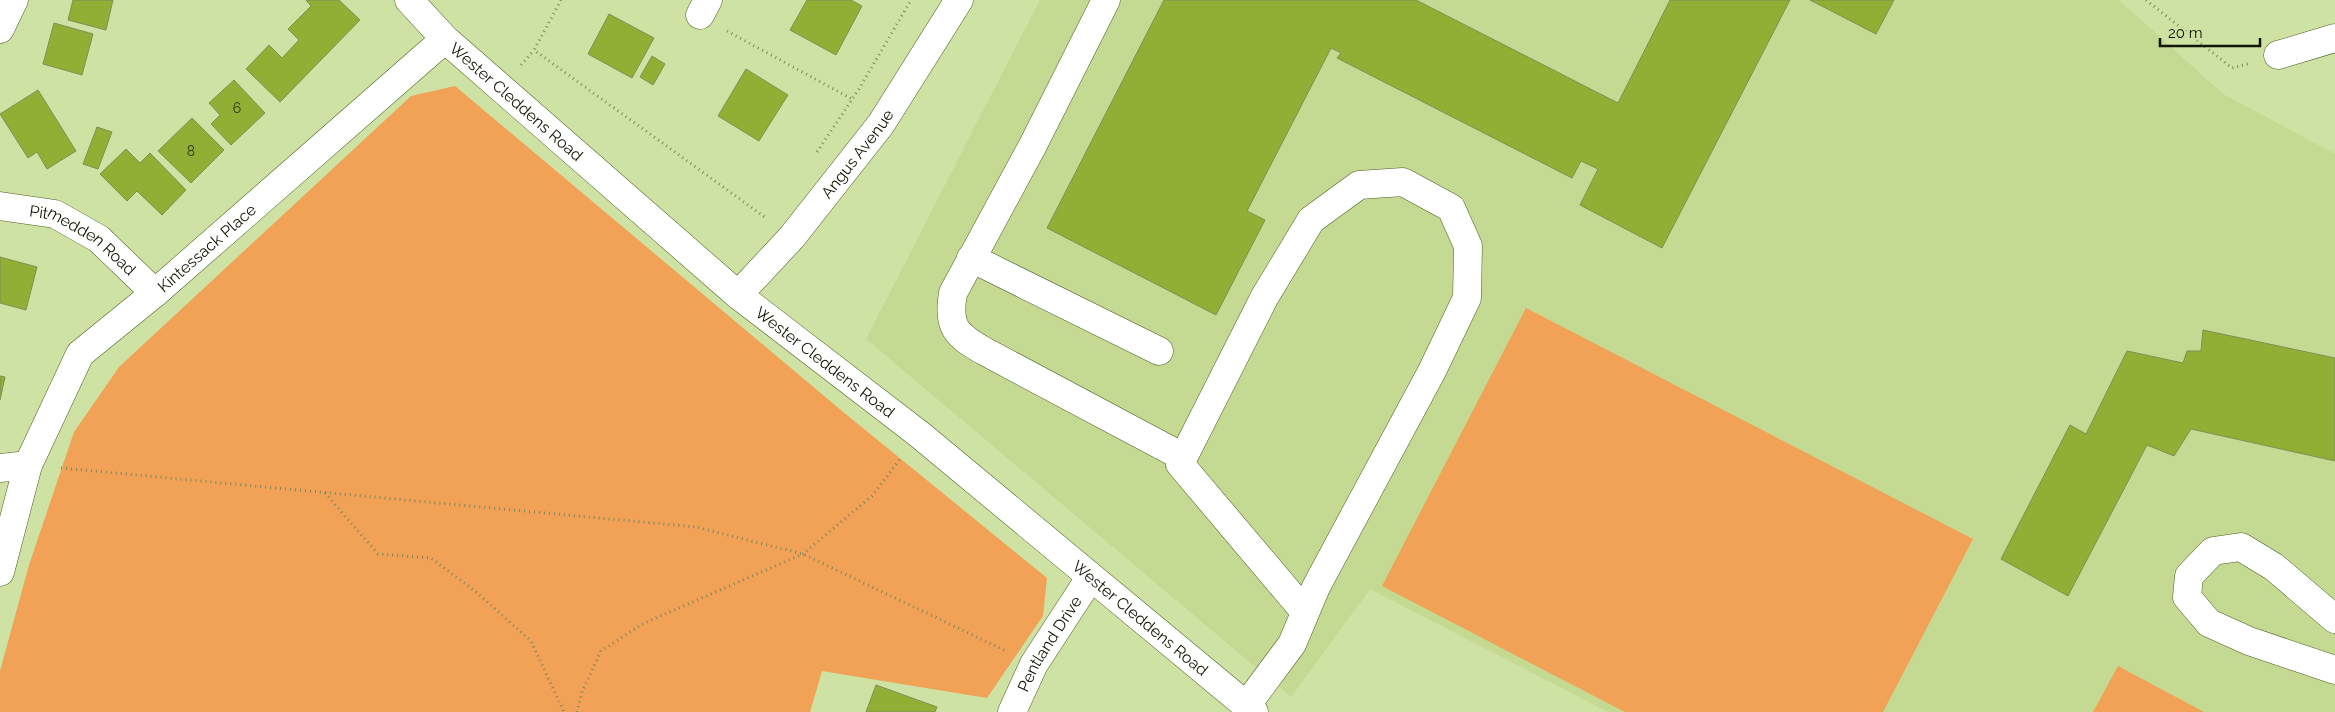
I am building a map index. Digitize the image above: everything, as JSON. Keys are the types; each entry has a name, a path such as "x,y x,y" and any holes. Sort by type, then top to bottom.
{"street":[{"path":"0,29 14,0"},
{"name":"Wester Cleddens Road","path":"409,0 445,39 738,295 918,434 1250,709"},
{"name":"Angus Avenue","path":"738,295 792,237 882,124 958,0"},
{"path":"1106,0 1033,144 953,293 950,309 952,324 958,334 1001,360 1183,457"},
{"path":"2278,55 2335,38"},
{"name":"Kintessack Place","path":"0,572 28,465 80,354 156,293 445,39"},
{"path":"1250,709 1292,644 1316,586 1432,371 1467,298 1468,246 1451,208 1403,182 1359,185 1311,220 1264,298 1180,464 1305,612"},
{"name":"Pitmedden Road","path":"0,206 55,214 70,222 99,239 156,293"},
{"path":"971,258 1159,351"},
{"path":"0,468 28,465"},
{"path":"2335,619 2274,567 2241,547 2213,551 2189,576 2187,597 2209,623 2249,641 2335,670"},
{"name":"Pentland Drive","path":"1012,712 1034,664 1090,578"}],"path":[{"path":"561,0 534,50 792,237"},
{"path":"814,156 852,100 911,0"},
{"path":"2146,0 2232,68 2278,55"},
{"path":"704,8 852,100"},
{"path":"577,712 582,692 601,651 642,624 803,554 872,496 918,434"},
{"path":"28,465 696,527 803,554 1034,664"},
{"path":"324,493 378,554 431,558 475,591 531,641 564,712"}],"shaded area":[{"path":"1040,0 2119,0 2223,94 2335,154 2335,712 1608,712 1370,589 1291,697 866,339"},
{"path":"455,86 842,411 1047,578 1043,616 987,698 822,671 810,712 0,712 0,671 29,565 74,432 119,367 411,96"},
{"path":"1526,308 1973,539 1883,712 1625,712 1382,586"},
{"path":"2118,666 2204,712 2093,712"}],"building":[{"path":"73,0 113,0 106,30 68,20"},
{"path":"306,0 339,0 360,20 280,102 246,69 269,45 282,58 299,40 288,29 311,6"},
{"path":"807,0 851,0 862,6 836,55 790,30"},
{"path":"1164,0 1416,0 1618,103 1670,0 1790,0 1662,248 1580,205 1598,169 1581,161 1572,178 1337,58 1341,53 1331,48 1247,211 1265,220 1216,315 1047,228"},
{"path":"1810,0 1894,0 1876,34"},
{"path":"609,14 654,38 632,78 588,54"},
{"path":"54,23 93,34 82,75 43,64"},
{"path":"652,56 665,64 653,85 640,77"},
{"path":"746,69 788,95 759,141 718,116"},
{"path":"234,80 265,113 231,145 211,124 220,115 209,103"},
{"path":"38,90 76,151 47,169 37,152 28,158 0,114"},
{"path":"192,118 224,150 191,183 158,151"},
{"path":"97,127 112,132 98,169 83,164"},
{"path":"126,149 140,163 150,153 186,190 162,215 137,191 127,201 100,174"},
{"path":"0,257 37,267 26,310 0,303"},
{"path":"2203,330 2335,358 2335,461 2191,429 2174,456 2147,445 2068,596 2001,559 2070,425 2086,434 2127,351 2183,363 2187,351 2201,351"},
{"path":"0,376 5,377 0,400"},
{"path":"876,685 937,707 935,712 866,712"}]}
